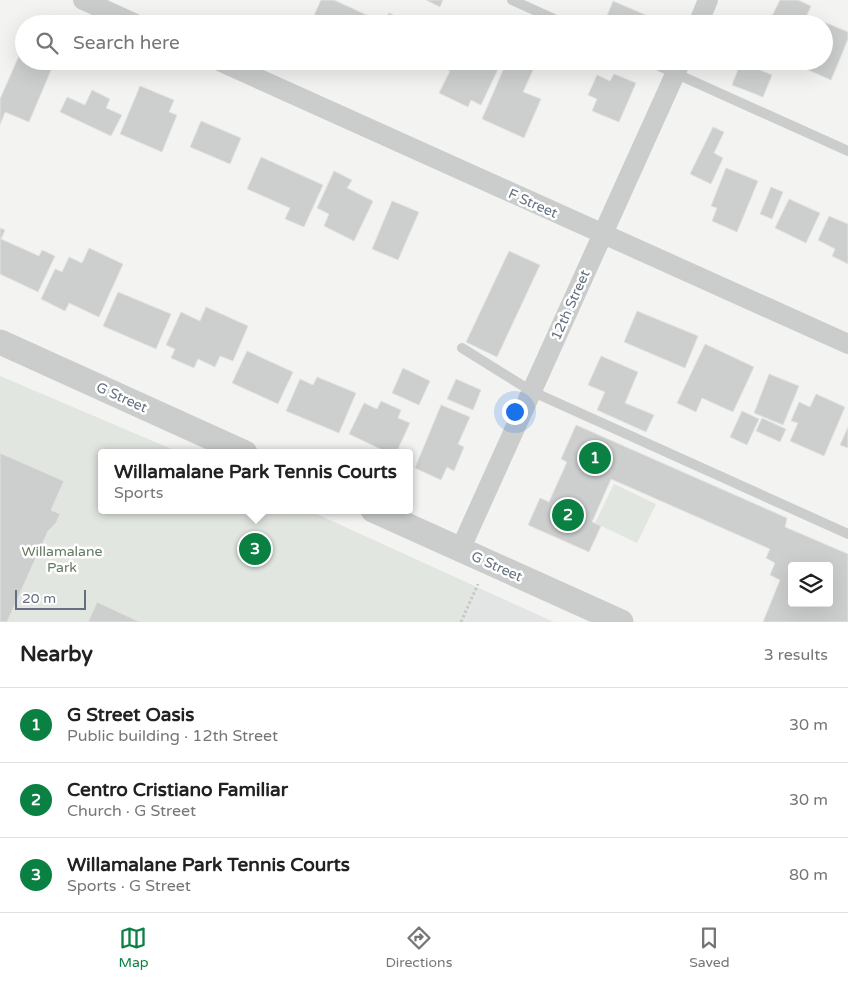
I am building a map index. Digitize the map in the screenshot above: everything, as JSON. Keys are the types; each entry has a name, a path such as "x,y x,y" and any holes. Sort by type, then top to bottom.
{"street":[{"path":"83,0 116,15"},
{"path":"702,15 708,0"},
{"name":"F Street","path":"239,70 848,344"},
{"name":"12th Street","path":"460,550 677,70"},
{"name":"G Street","path":"0,342 236,449"},
{"name":"G Street","path":"382,514 621,622"}],"lane":[{"path":"512,0 545,15"},
{"path":"684,70 848,151"},
{"path":"462,348 531,391 848,534"}],"path":[{"path":"461,622 478,584"}],"shaded area":[{"path":"479,588 554,622 465,622"}],"green space":[{"name":"Willamalane Park","path":"0,376 172,449 98,449 98,514 317,514 479,588 465,622 0,622"},
{"path":"614,484 656,504 637,543 595,523"}],"building":[{"path":"321,0 334,0 367,15 314,15"},
{"path":"426,0 443,0 440,7"},
{"path":"780,0 798,0 811,6 807,15 772,15"},
{"path":"613,1 646,15 607,15"},
{"path":"833,26 848,32 848,39 831,80 808,70 833,70"},
{"path":"15,65 15,70 51,70 29,122 5,112 0,125 0,99"},
{"path":"448,70 498,70 481,105 471,100 468,107 439,93 450,71"},
{"path":"503,70 533,70 523,92 541,99 524,138 482,119"},
{"path":"738,70 760,70 772,75 763,97 732,85"},
{"path":"614,74 636,83 619,122 592,111 597,99 588,95 597,75 610,81"},
{"path":"140,86 174,100 169,112 177,115 162,152 120,134"},
{"path":"92,90 110,99 106,108 122,115 111,136 60,112 67,97 85,105"},
{"path":"201,121 241,138 230,164 190,147"},
{"path":"713,127 724,132 714,153 723,158 711,184 690,174"},
{"path":"261,157 323,185 304,227 285,219 290,208 247,189"},
{"path":"726,168 758,181 737,232 712,221 717,208 711,206"},
{"path":"334,171 352,180 347,188 373,201 354,241 324,226 329,214 317,208"},
{"path":"771,187 783,192 772,219 760,214"},
{"path":"789,199 820,213 806,243 775,228"},
{"path":"392,201 419,212 398,260 372,249"},
{"path":"829,216 848,224 848,264 832,256 835,249 818,240"},
{"path":"0,228 5,230 1,239 39,256 42,250 55,256 38,292 0,274"},
{"path":"89,248 123,264 99,317 69,303 65,311 41,299 55,269 62,272 69,257 82,263"},
{"path":"509,251 540,265 497,357 466,342"},
{"path":"118,292 171,314 156,349 103,326"},
{"path":"206,307 248,326 233,361 220,356 215,367 198,359 194,368 171,358 175,349 166,345 181,312 200,321"},
{"path":"637,311 698,336 685,368 624,342"},
{"path":"705,344 754,367 733,412 702,398 696,412 677,403"},
{"path":"247,351 293,372 278,404 232,383"},
{"path":"601,356 638,372 625,403 654,415 646,432 597,410 605,392 588,385"},
{"path":"403,368 430,381 419,405 392,393"},
{"path":"769,374 799,386 783,425 754,413"},
{"path":"317,377 356,393 339,433 286,411 300,379 313,385"},
{"path":"456,379 481,390 473,410 447,399"},
{"path":"816,394 845,407 824,456 790,441 798,423 791,421 799,402 810,407"},
{"path":"381,401 401,410 398,418 410,423 398,449 381,449 349,434 364,403 377,409"},
{"path":"441,405 470,417 458,444 464,447 454,471 447,467 441,480 415,468"},
{"path":"742,411 759,419 747,445 730,437"},
{"path":"762,418 786,429 780,442 756,431"},
{"path":"576,425 787,518 785,527 848,554 848,622 763,622 780,580 770,575 775,563 766,558 770,549 611,479 592,522 601,526 589,552 528,525 540,498 549,502 567,462 561,459"},
{"path":"848,427 848,448 840,445"},
{"path":"0,453 64,481 51,510 60,514 56,523 48,531 7,622 0,622"},
{"path":"97,602 140,622 88,622"}],"place":[{"name":"G Street Oasis","path":"595,458"},
{"name":"Centro Cristiano Familiar","path":"568,515"},
{"name":"Willamalane Park Tennis Courts","path":"255,549"}]}
